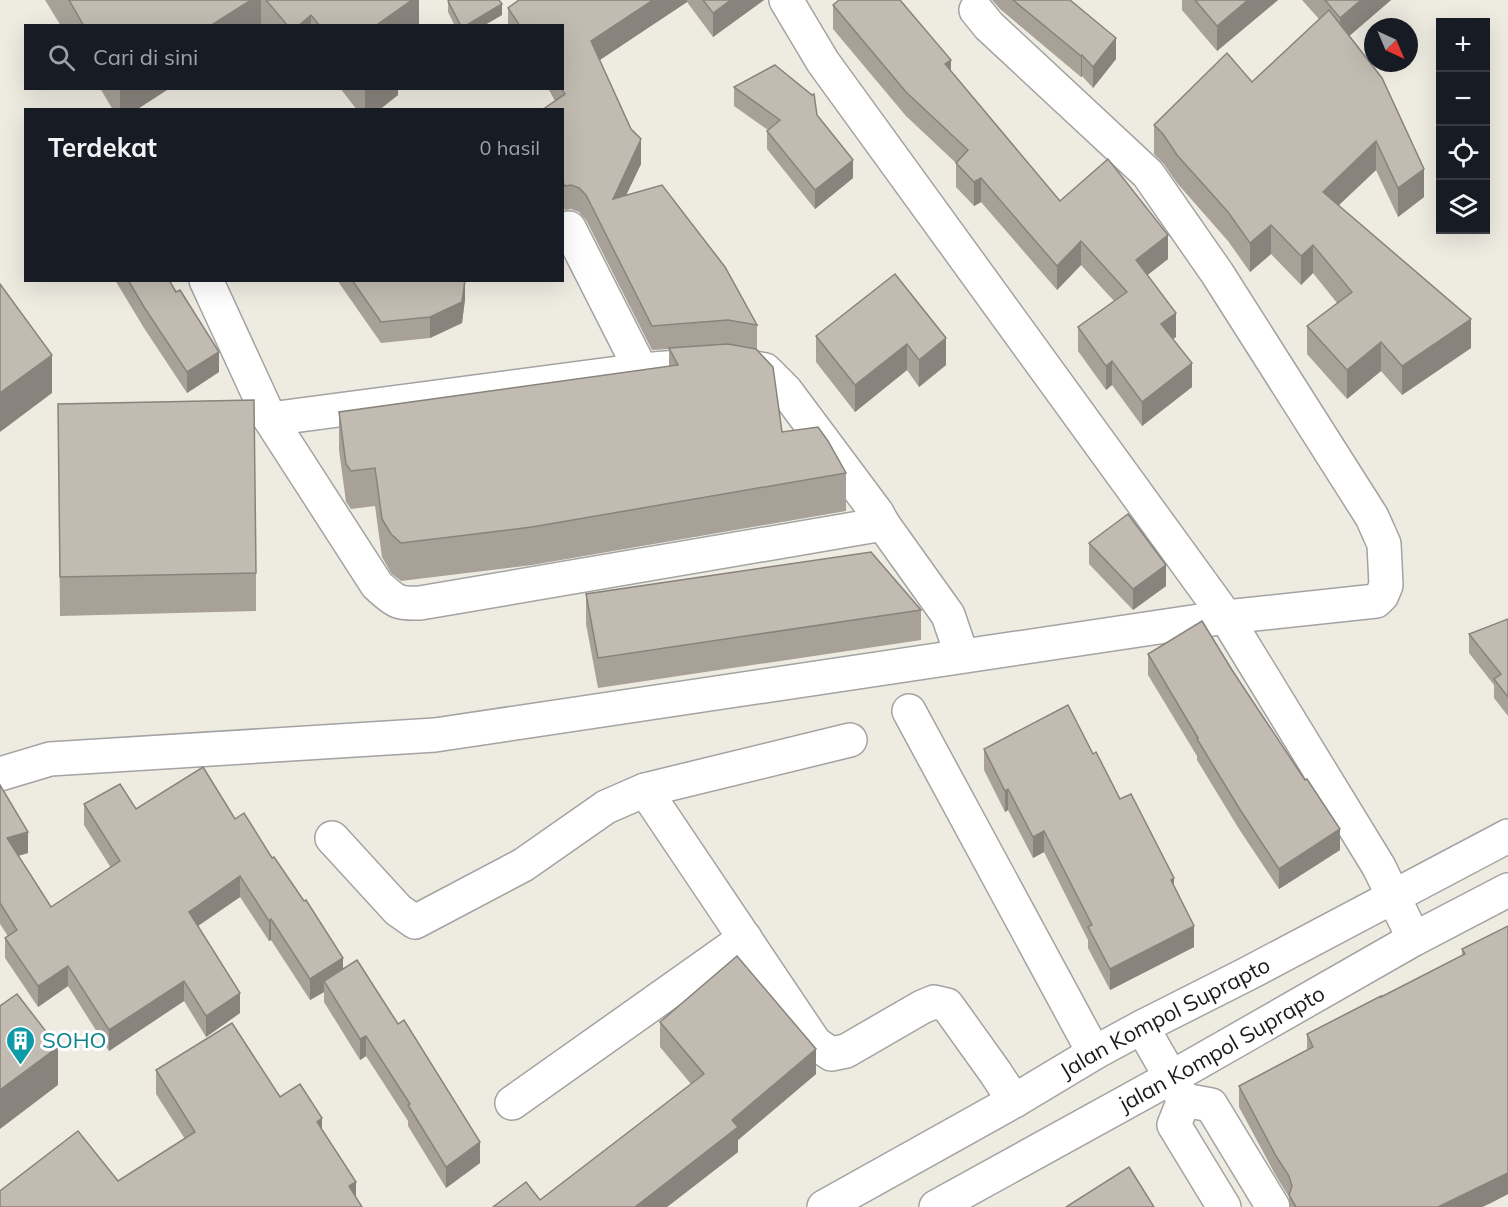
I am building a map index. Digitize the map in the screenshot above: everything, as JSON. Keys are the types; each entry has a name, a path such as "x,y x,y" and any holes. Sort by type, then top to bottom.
{"street":[{"path":"786,0 824,62 1226,617 1379,867 1414,939"},
{"path":"0,774 50,759 435,735 956,637 1226,617 1376,601 1382,595 1386,585 1384,544 1372,517 1223,282 1148,174 988,26 976,10"},
{"path":"569,228 641,370"},
{"path":"207,282 270,419 377,585 402,604 420,603 883,524"},
{"path":"270,419 641,370 729,363 765,370 786,391 877,513 956,637"},
{"path":"909,711 1094,1053"},
{"path":"332,838 398,910 416,922 523,865 606,807 645,790 850,740"},
{"path":"645,790 815,1042 831,1054 846,1051 922,1006 934,1002 947,1005 1014,1101"},
{"name":"Jalan Kompol Suprapto","path":"824,1207 1014,1101 1094,1053 1508,836"},
{"name":"jalan Kompol Suprapto","path":"936,1207 1177,1088 1414,939 1508,890"},
{"path":"512,1103 745,938"},
{"path":"1142,1027 1177,1088 1211,1105 1264,1204"},
{"path":"1177,1088 1174,1125 1224,1207"}],"building":[{"path":"69,0 251,0 213,24 83,24"},
{"path":"266,0 412,0 378,24 318,24 311,15 300,24 286,24"},
{"path":"499,0 502,4 468,24 460,24 448,1"},
{"path":"519,0 653,0 591,41 631,129 641,139 613,199 662,185 725,267 757,325 728,320 652,326 586,195 579,188 564,184 564,108 545,108 565,94 562,90 564,24 519,24 508,8"},
{"path":"703,0 731,0 713,13"},
{"path":"839,0 900,0 951,60 945,64 1060,201 1108,159 1168,235 1136,260 1176,313 1161,324 1192,363 1142,402 1112,361 1106,366 1078,327 1127,292 1081,241 1057,266 981,178 974,182 956,163 968,150 906,92 833,5"},
{"path":"1013,0 1070,0 1116,38 1093,67 1082,55"},
{"path":"1195,0 1248,0 1217,26"},
{"path":"1325,0 1361,0 1340,18"},
{"path":"1329,10 1364,55 1364,72 1377,72 1382,78 1424,169 1398,188 1376,141 1323,192 1471,319 1402,366 1381,342 1347,370 1307,326 1352,292 1313,245 1301,256 1271,225 1250,243 1228,212 1177,155 1154,125 1227,53 1252,82"},
{"path":"775,65 812,95 814,94 817,115 853,160 815,190 767,131 780,120 734,87"},
{"path":"895,274 946,338 919,360 907,344 855,385 816,336"},
{"path":"129,282 170,282 176,292 180,290 219,352 187,372"},
{"path":"353,282 465,282 462,302 430,317 381,322"},
{"path":"0,284 52,355 0,393"},
{"path":"728,344 756,349 773,367 782,432 818,427 846,473 532,527 401,543 391,534 382,519 375,468 351,471 346,464 339,412 678,365 669,348"},
{"path":"254,400 256,573 60,577 58,404"},
{"path":"1128,514 1166,565 1133,589 1089,543"},
{"path":"871,552 921,610 598,658 586,594"},
{"path":"1508,619 1508,697 1494,679 1501,674 1469,634"},
{"path":"1202,621 1232,670 1340,829 1279,869 1239,808 1148,654"},
{"path":"1068,705 1093,754 1096,752 1120,799 1131,794 1174,878 1171,880 1194,926 1110,969 1088,927 1092,925 1044,831 1033,837 1008,789 1005,791 984,749"},
{"path":"203,767 235,819 244,813 272,858 274,857 304,901 306,900 343,958 310,979 240,876 189,912 240,993 206,1016 184,981 109,1030 68,966 38,986 5,938 17,930 0,903 0,785 28,832 7,838 51,907 120,861 84,804 120,784 136,809"},
{"path":"1508,926 1508,1173 1438,1207 1296,1207 1289,1195 1292,1186 1289,1176 1239,1086 1313,1047 1307,1034 1465,954 1462,949"},
{"path":"737,956 816,1049 732,1120 738,1127 635,1207 493,1207 526,1182 540,1200 704,1074 660,1022"},
{"path":"357,960 398,1024 404,1020 480,1142 446,1167 408,1105 410,1104 366,1036 360,1039 324,981"},
{"path":"17,994 58,1047 0,1090 0,1006"},
{"path":"232,1023 280,1097 300,1084 322,1118 317,1122 356,1182 349,1186 362,1207 0,1207 0,1191 78,1131 118,1181 195,1132 156,1070"},
{"path":"1129,1167 1154,1207 1066,1207"}],"place":[{"name":"SOHO","path":"21,1066"}]}
